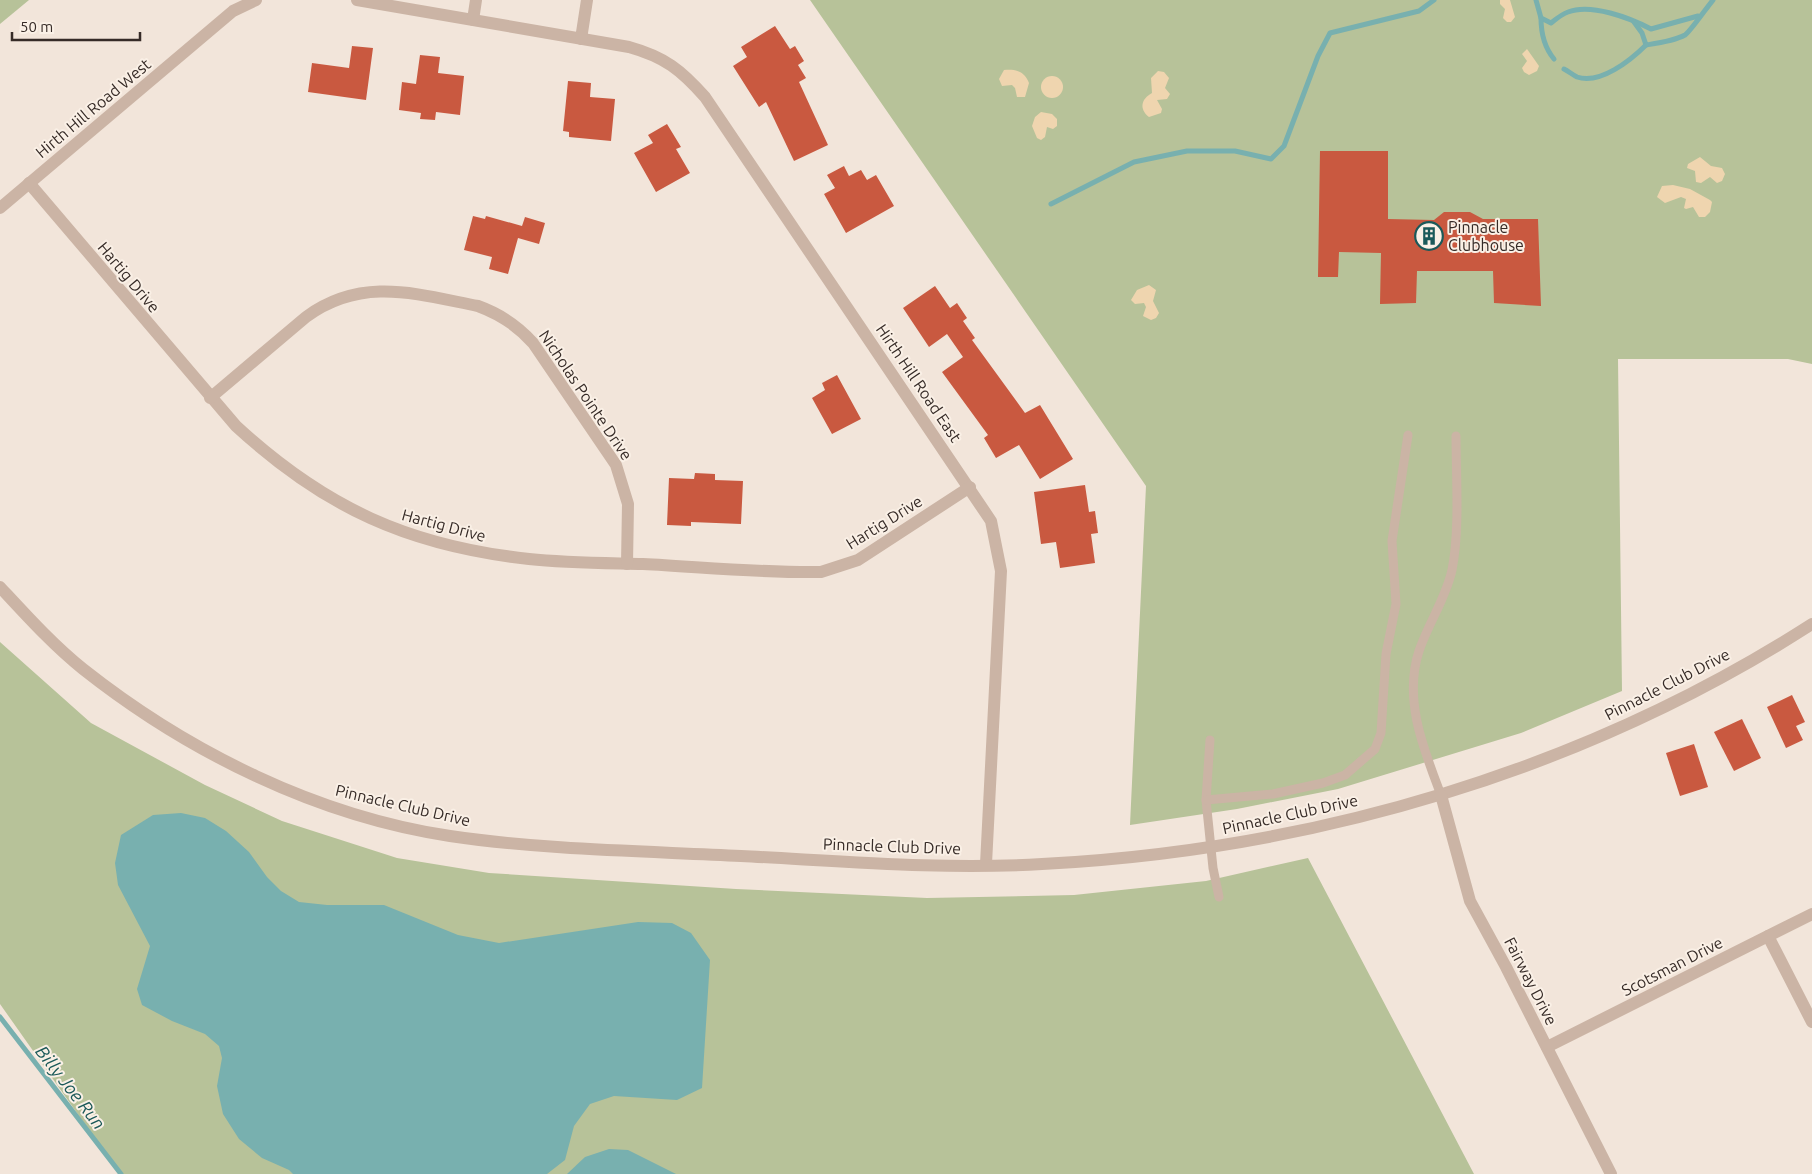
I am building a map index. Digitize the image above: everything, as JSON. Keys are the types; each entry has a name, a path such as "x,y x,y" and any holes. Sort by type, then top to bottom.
{"street":[{"name":"Hirth Hill Road West","path":"0,208 232,11 256,0"},
{"path":"357,0 473,20 476,0"},
{"path":"580,39 587,0"},
{"name":"Hirth Hill Road East","path":"473,20 629,47 664,59 677,68 705,97 970,487 991,521 1001,571 986,864"},
{"name":"Hartig Drive","path":"29,183 210,398 250,439 298,478 346,507 405,534 443,545 531,559 798,572 828,570 841,567 866,555 970,487"},
{"name":"Nicholas Pointe Drive","path":"210,398 306,317 343,296 361,292 394,291 470,304 490,310 524,332 533,343 616,465 628,504 627,564"},
{"name":"Pinnacle Club Drive","path":"0,587 29,619 80,666 134,706 194,744 251,774 319,802 380,820 444,835 516,844 898,864 1039,865 1171,854 1306,831 1441,795 1563,752 1680,699 1812,624"},
{"name":"Fairway Drive","path":"1441,795 1470,901 1611,1174"},
{"name":"Scotsman Drive","path":"1547,1047 1812,914"},
{"path":"1768,936 1812,1022"}],"lane":[{"path":"1206,800 1273,794 1323,783 1345,774 1376,749 1381,733 1386,654 1396,604 1392,541 1408,435"},
{"path":"1441,795 1417,722 1412,694 1418,652 1452,570 1455,525 1456,436"},
{"path":"1210,740 1206,800 1219,897"}],"green space":[{"path":"0,0 29,0 0,24"},
{"path":"810,0 1812,0 1812,364 1788,359 1618,359 1622,691 1521,733 1338,789 1237,809 1130,825 1146,486"},
{"path":"0,642 91,723 205,785 282,821 397,858 489,873 736,889 927,898 1074,895 1206,881 1308,858 1474,1174 120,1174 0,1004"}],"sand":[{"path":"1500,0 1510,0 1515,17 1511,22 1507,22 1503,18 1505,9 1500,4"},
{"path":"1527,49 1539,66 1537,71 1529,75 1522,68 1527,61 1522,54"},
{"path":"1004,70 1016,71 1025,76 1029,83 1025,97 1017,97 1015,88 1012,85 1002,86 999,79"},
{"path":"1158,71 1164,72 1169,78 1165,88 1170,94 1167,99 1157,100 1162,109 1161,113 1149,117 1144,111 1143,104 1145,98 1152,93 1151,78"},
{"path":"1052,76 1060,79 1063,87 1060,95 1052,98 1044,95 1041,87 1044,79"},
{"path":"1041,112 1052,114 1057,119 1057,126 1053,129 1047,127 1045,137 1041,140 1037,138 1032,126 1035,117"},
{"path":"1700,157 1711,166 1722,168 1725,174 1722,181 1717,183 1710,177 1701,183 1696,182 1695,171 1687,168 1688,164"},
{"path":"1673,185 1690,189 1710,200 1712,202 1710,212 1705,217 1699,217 1693,207 1684,208 1686,199 1681,197 1665,203 1657,197 1662,186"},
{"path":"1149,285 1156,290 1153,301 1159,313 1156,318 1151,320 1143,316 1146,307 1144,303 1135,304 1131,300 1137,290"}],"water":[{"path":"181,813 205,818 226,831 249,852 267,877 281,891 299,902 327,905 384,905 458,935 499,943 638,922 672,923 691,933 710,960 702,1088 677,1100 614,1096 590,1104 574,1126 565,1160 547,1174 293,1174 289,1170 262,1158 239,1139 223,1114 217,1086 222,1058 219,1046 205,1034 172,1021 142,1005 137,989 150,946 118,885 115,863 121,835 153,815"},
{"path":"609,1149 628,1150 676,1174 567,1174 585,1157"}],"building":[{"path":"775,26 790,49 795,46 804,61 798,65 806,78 799,82 828,145 794,161 766,102 759,107 733,66 747,57 741,47"},
{"path":"352,46 373,48 366,100 308,92 312,63 349,68"},
{"path":"420,55 440,57 438,73 464,76 460,115 436,112 435,120 420,119 421,113 399,110 402,82 416,84"},
{"path":"568,81 591,83 590,97 615,99 611,141 569,137 569,132 563,131"},
{"path":"667,124 681,147 676,149 690,173 656,192 634,153 653,143 648,135"},
{"name":"Pinnacle Clubhouse","path":"1320,151 1388,151 1388,219 1434,220 1444,212 1470,212 1483,219 1538,219 1541,306 1494,303 1493,271 1417,271 1416,303 1380,304 1381,253 1339,252 1338,277 1318,277"},
{"path":"844,166 849,176 861,170 867,180 876,175 894,206 846,233 824,194 835,188 827,175"},
{"path":"473,216 485,219 486,216 522,226 525,217 545,223 539,244 518,238 508,274 489,269 492,257 464,250"},
{"path":"935,286 950,308 957,303 967,318 963,321 975,338 972,340 1025,413 1040,405 1073,459 1040,479 1019,445 996,458 984,438 988,435 942,372 963,357 947,334 929,347 903,308"},
{"path":"837,375 861,419 832,434 812,398 825,390 822,383"},
{"path":"695,473 715,474 715,480 743,481 741,524 691,522 691,526 667,525 669,478 694,479"},
{"path":"1085,485 1089,512 1095,511 1098,533 1091,534 1095,563 1060,568 1056,542 1041,544 1034,492"},
{"path":"1792,695 1805,722 1796,726 1803,740 1786,748 1767,707"},
{"path":"1742,719 1761,758 1734,771 1714,732"},
{"path":"1694,744 1708,787 1680,796 1666,753"}],"waterway":[{"path":"1051,204 1134,162 1187,151 1235,151 1271,159 1284,146 1318,56 1330,33 1419,11 1434,0"},
{"path":"1536,0 1541,18 1551,23 1568,12 1588,9 1610,13 1651,29 1698,16"},
{"path":"1634,22 1642,33 1646,45 1671,40 1685,35 1713,0"},
{"path":"1541,18 1544,40 1554,59"},
{"path":"1564,69 1577,77 1586,79 1595,77 1624,64 1646,45"},
{"name":"Billy Joe Run","path":"0,1017 121,1174"}],"place":[{"name":"Pinnacle Clubhouse","path":"1429,236"}]}
